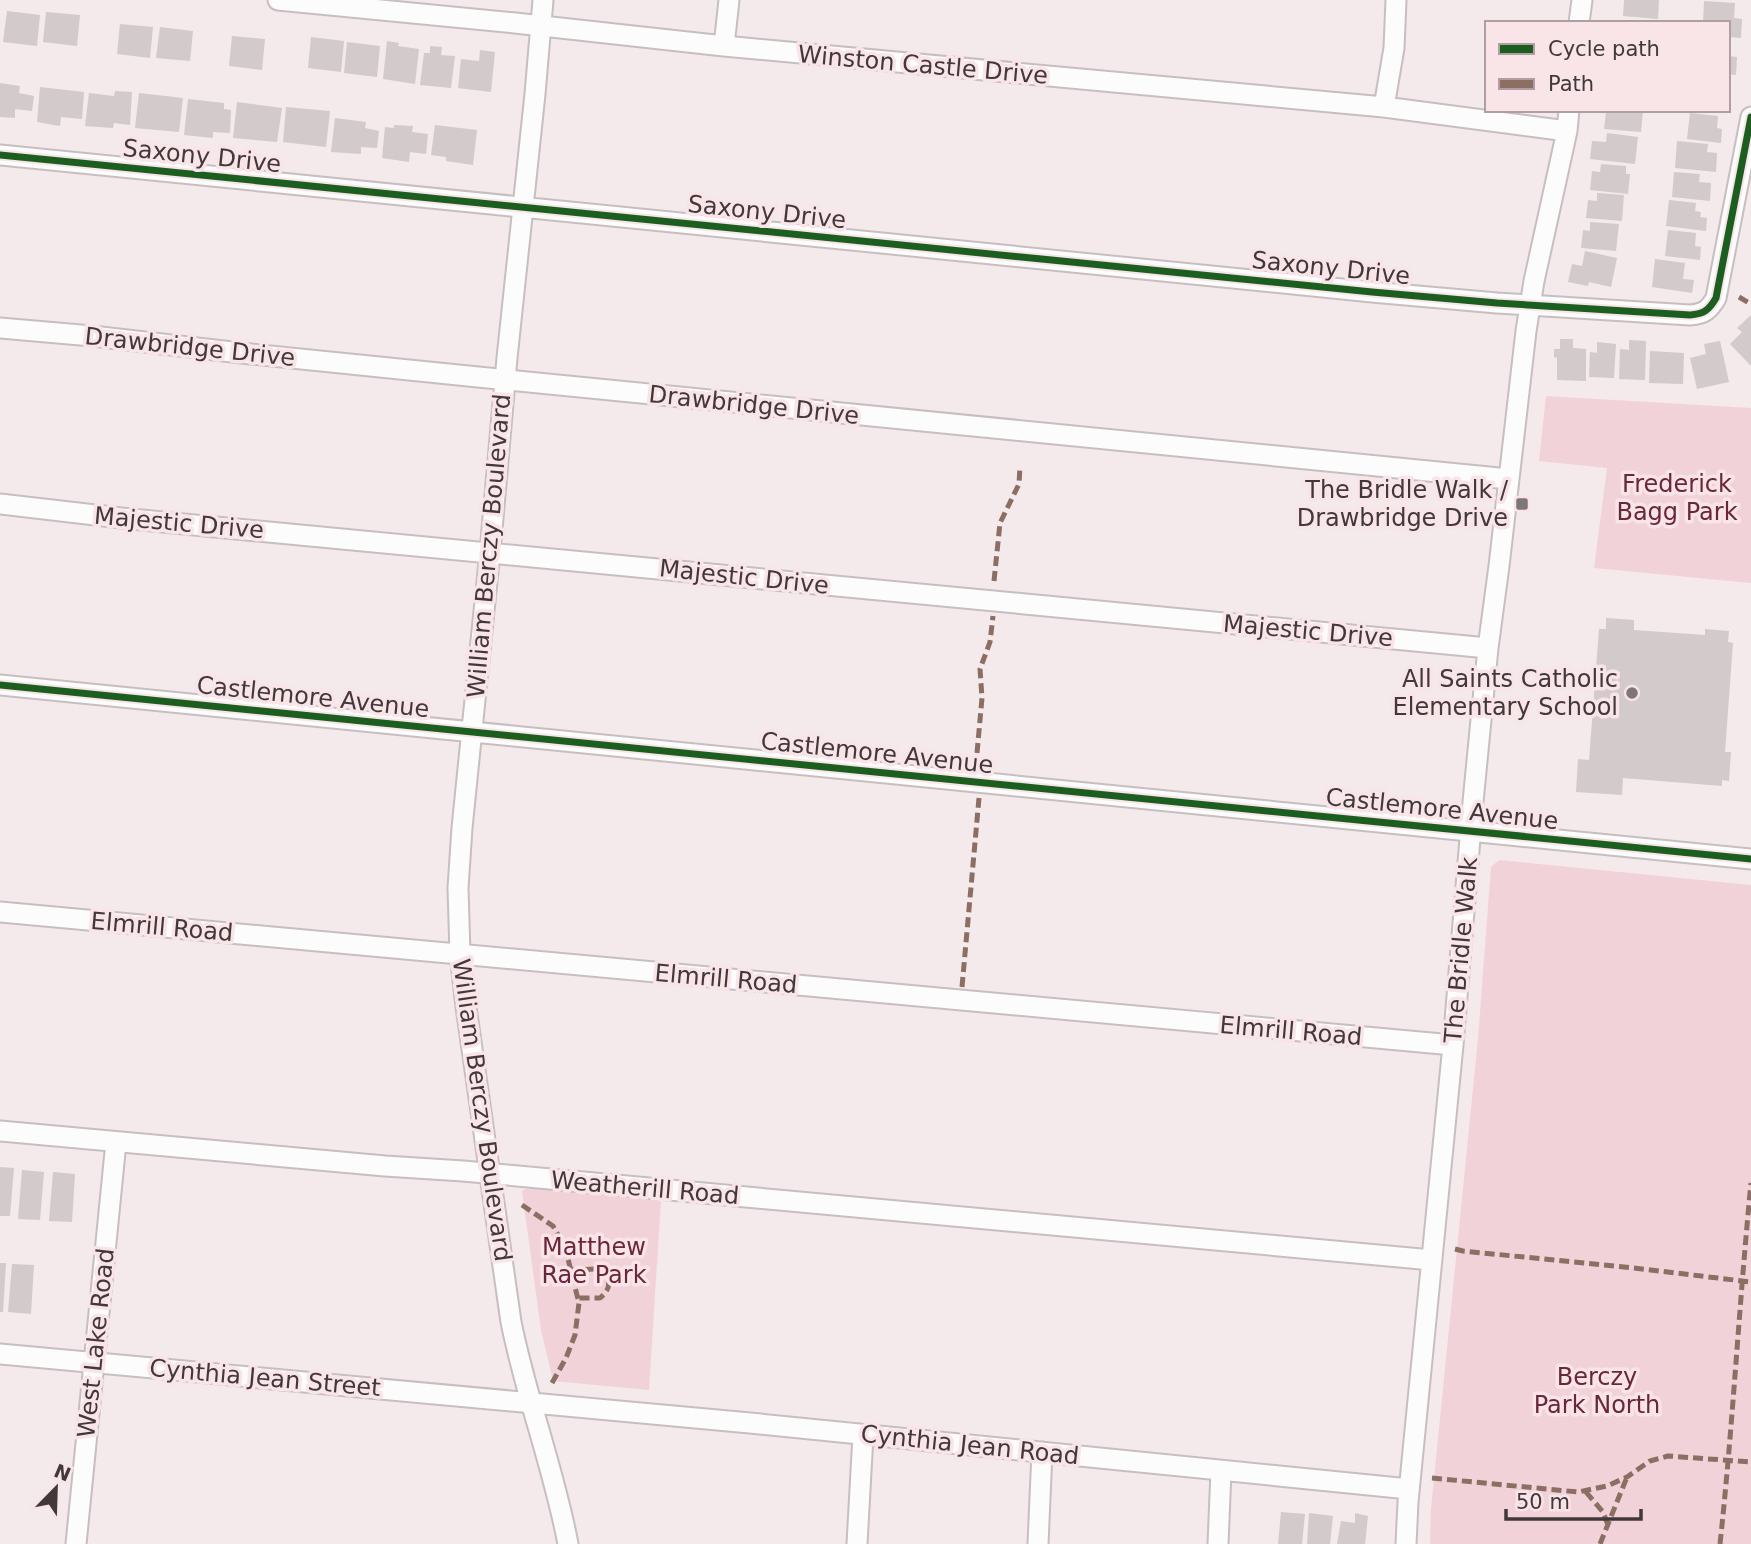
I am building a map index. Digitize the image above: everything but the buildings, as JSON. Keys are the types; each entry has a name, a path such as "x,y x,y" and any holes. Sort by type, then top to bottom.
{"street":[{"name":"Winston Castle Drive","path":"278,0 355,4 724,46 1384,107 1567,131"},
{"name":"William Berczy Boulevard","path":"543,0 460,858 458,911 466,1007 511,1322 519,1364 560,1505 568,1544"},
{"path":"724,46 729,0"},
{"path":"1384,107 1394,48 1396,0"},
{"path":"1579,21 1582,0"},
{"name":"The Bridle Walk","path":"1406,1544 1488,648 1525,331 1569,112"},
{"name":"Saxony Drive","path":"0,155 1358,290 1701,314 1709,309 1716,298 1751,117"},
{"name":"Drawbridge Drive","path":"0,328 1509,479"},
{"name":"Majestic Drive","path":"0,504 121,518 1488,648"},
{"name":"Castlemore Avenue","path":"0,685 1751,859"},
{"name":"Elmrill Road","path":"0,912 1453,1045"},
{"name":"Weatherill Road","path":"0,1131 1432,1260"},
{"name":"West Lake Road","path":"76,1544 116,1142"},
{"name":"Cynthia Jean Street","path":"0,1354 530,1403"},
{"name":"Cynthia Jean Road","path":"530,1403 1409,1489"},
{"path":"857,1544 863,1435"},
{"path":"1038,1544 1042,1452"},
{"path":"1218,1544 1221,1471"}],"green space":[{"name":"Frederick Bagg Park","path":"1546,396 1751,408 1751,583 1594,568 1607,468 1539,461"},
{"name":"Berczy Park North","path":"1499,860 1751,885 1751,1544 1430,1544 1431,1509 1478,1039 1491,867"},
{"name":"Matthew Rae Park","path":"534,1188 661,1200 649,1390 553,1381 541,1330 522,1191"}],"marked path":[{"path":"1739,297 1751,304"},
{"path":"994,581 1000,523 1019,484 1020,466"},
{"path":"977,753 982,698 980,669 990,642 993,616"},
{"path":"962,987 979,798"},
{"path":"1720,1544 1751,1183"},
{"path":"522,1205 553,1226 565,1247 579,1303 575,1335 552,1383"},
{"path":"1455,1249 1751,1282"},
{"path":"570,1270 596,1269 608,1278 608,1287 600,1298 578,1298"},
{"path":"1432,1478 1578,1492 1607,1486 1627,1477 1650,1461 1668,1456 1751,1462"},
{"path":"1600,1544 1627,1477"},
{"path":"1586,1492 1603,1512 1608,1525"}],"cycle path":[{"path":"0,155 1372,292 1690,315 1706,311 1716,298 1751,117"},
{"path":"0,685 1751,859"}],"place":[{"name":"The Bridle Walk / Drawbridge Drive","path":"1522,504"},
{"name":"All Saints Catholic Elementary School","path":"1632,693"}]}
